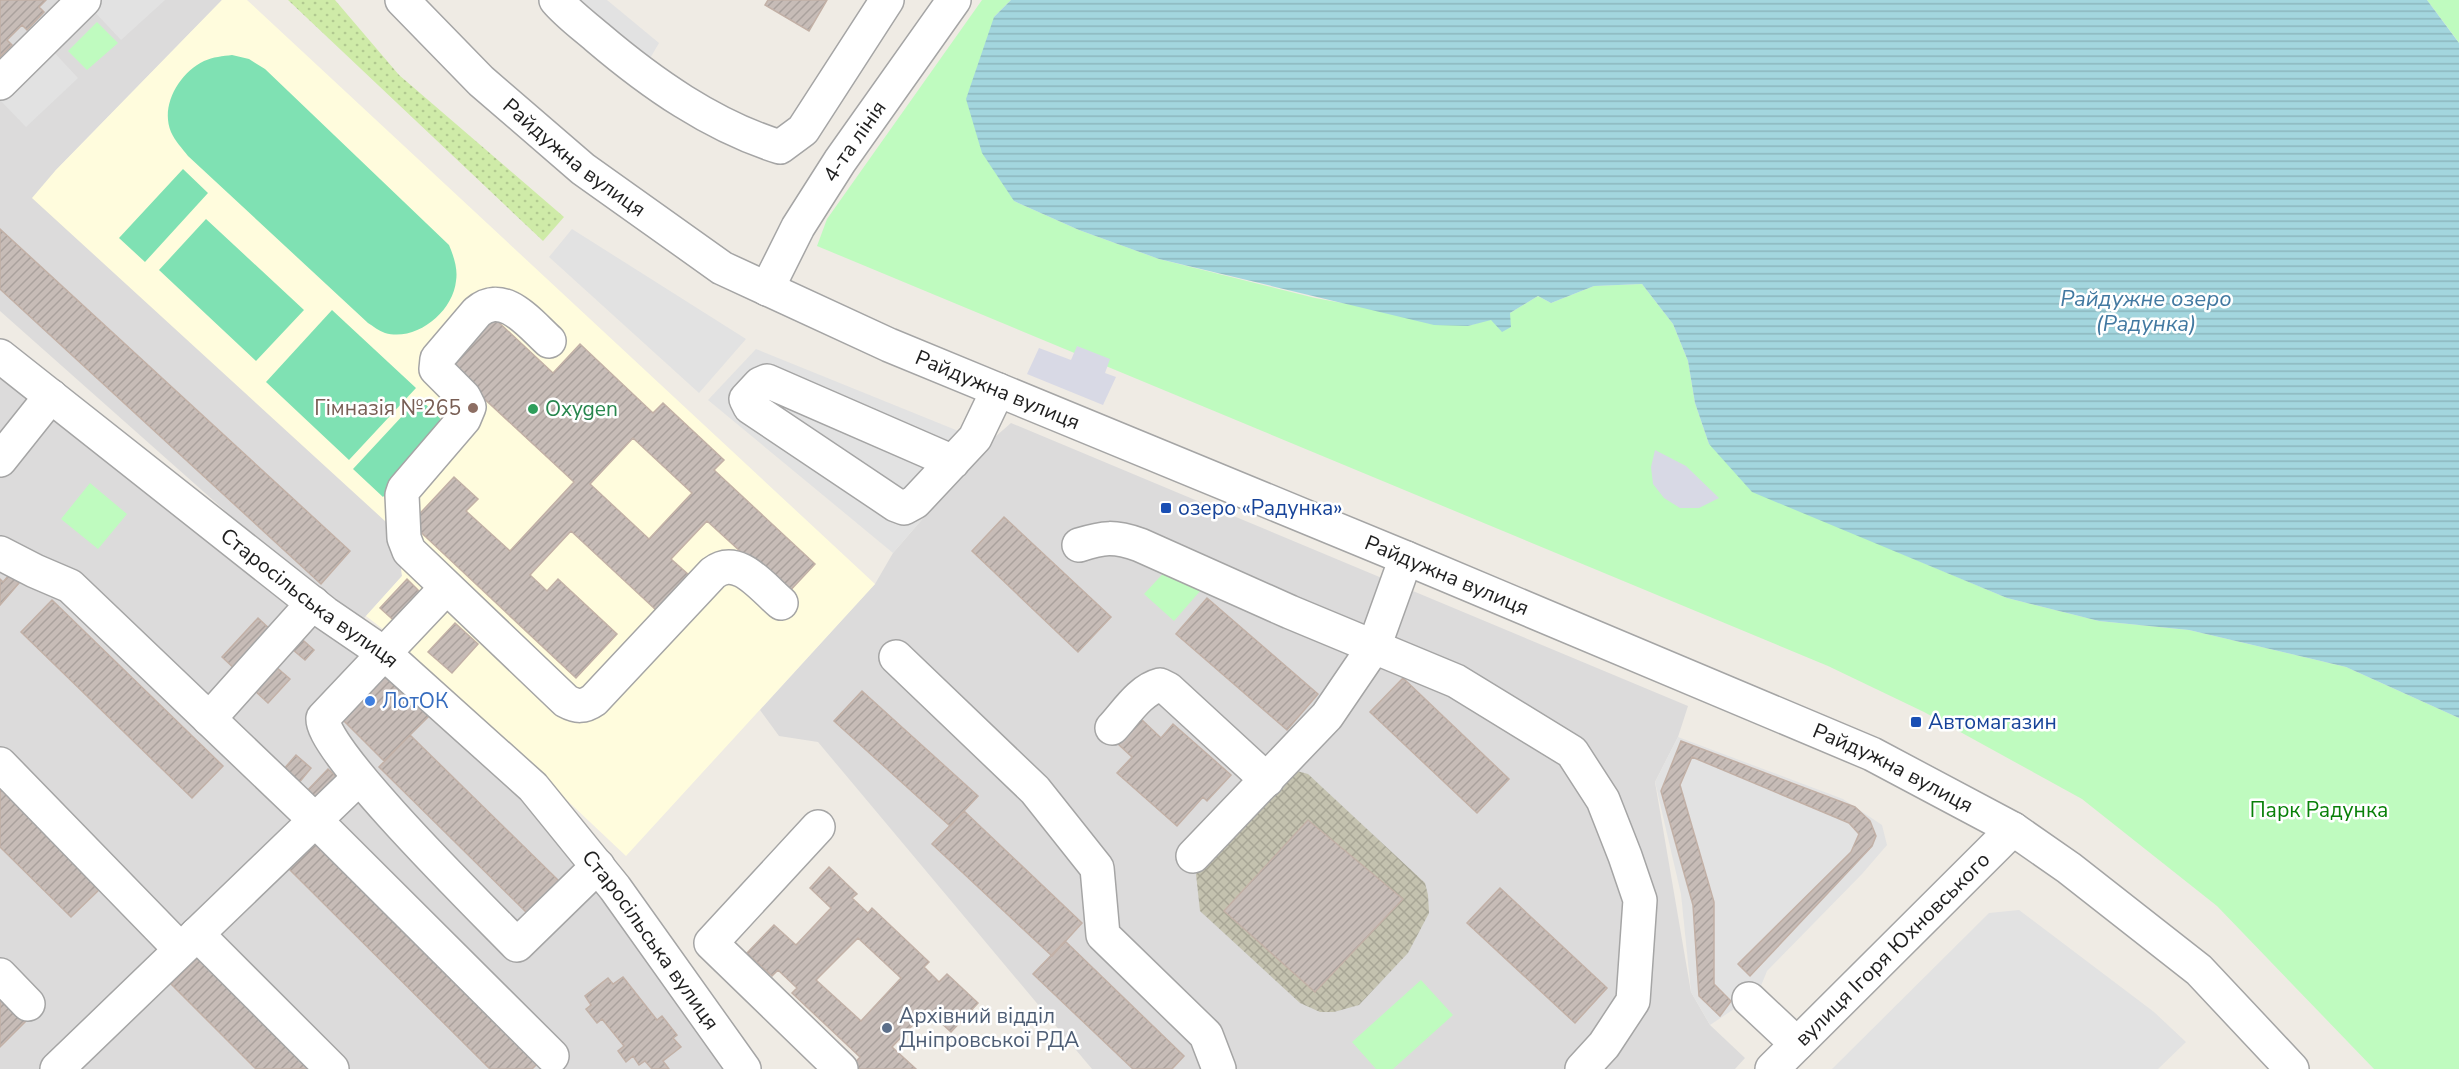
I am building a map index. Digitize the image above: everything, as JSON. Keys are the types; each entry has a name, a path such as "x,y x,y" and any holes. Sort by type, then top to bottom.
{"street":[{"path":"0,83 84,0"},
{"name":"Райдужна вулиця","path":"402,0 481,81 584,169 722,268 889,345 1406,558 1872,754 2013,829 2069,868 2199,970 2292,1069"},
{"path":"556,0 622,58 691,107 751,138 780,147 802,130 888,0"},
{"name":"4-та лінія","path":"768,289 798,227 947,3"},
{"path":"549,341 507,305 491,304 477,312 437,359 436,369 464,397 469,407 468,413 404,489 402,501 404,538 409,551 566,701 576,706 586,705 594,700 722,566 734,566 745,572 780,603"},
{"name":"Старосільська вулиця","path":"0,356 313,603 385,654 533,787 598,866 744,1069"},
{"path":"953,462 767,381 760,384 746,399 750,407 904,508 915,502 953,462 975,438 998,390"},
{"path":"0,460 51,396"},
{"path":"1079,545 1101,538 1119,538 1140,545 1456,681 1572,752 1603,800 1640,900 1633,1001 1604,1045 1582,1069"},
{"path":"0,553 70,586 315,819 552,1056"},
{"path":"1193,856 1327,716 1374,647 1406,558"},
{"path":"446,588 323,718 326,731 359,778 517,945 598,866"},
{"path":"209,719 313,603"},
{"path":"896,657 1035,790 1090,860 1096,868 1103,935 1206,1035 1219,1069"},
{"path":"1112,728 1143,693 1160,684 1267,780"},
{"path":"0,765 189,942 332,1069"},
{"path":"75,1063 189,942 359,778"},
{"path":"818,827 711,943 841,1069"},
{"name":"вулиця Ігоря Юхновського","path":"1772,1069 2013,829"},
{"path":"0,975 28,1004"},
{"path":"1749,999 1797,1044"}],"shaded area":[{"path":"0,0 222,0 55,171 397,532 402,576 356,627 0,311"},
{"path":"99,0 165,0 121,40 91,8"},
{"name":"Гімназія №265","path":"222,0 247,0 875,584 626,856 397,640 366,616 402,576 397,532 32,198 55,171"},
{"path":"557,0 607,0 659,43 642,72"},
{"path":"50,48 78,78 26,127 0,100 0,95"},
{"path":"572,229 746,339 699,393 549,257"},
{"path":"1077,346 1110,359 1105,373 1116,377 1103,405 1027,374 1039,348 1071,360"},
{"path":"756,349 988,443 893,553 708,400"},
{"path":"0,368 394,677 509,780 562,838 728,1069 0,1069"},
{"path":"1011,423 1688,706 1678,737 1655,782 1691,992 1710,1025 1745,1058 1735,1069 1092,1069 818,742 779,736 760,710 875,584 893,553 988,443"},
{"path":"1655,450 1686,466 1719,498 1699,508 1680,508 1664,498 1653,484 1651,467"},
{"path":"1678,737 1843,799 1882,825 1887,845 1862,874 1767,971 1758,993 1710,1025 1691,992 1681,894 1655,782"},
{"path":"1297,771 1308,774 1425,883 1428,895 1429,913 1408,953 1359,1005 1334,1012 1320,1012 1300,1003 1200,911 1196,874 1289,773"},
{"path":"2019,910 2154,1012 2186,1042 2158,1069 1832,1069 1989,913"}],"green space":[{"path":"288,0 335,0 399,75 564,217 543,241"},
{"name":"Парк Радунка","path":"982,0 1011,0 994,17 1014,201 1079,230 1159,259 1315,298 1468,326 1510,313 1538,296 1551,303 1594,286 1642,284 1673,324 1688,361 1695,403 1709,444 1900,553 2007,598 2099,621 2189,630 2346,667 2459,718 2459,1069 2374,1069 2217,906 2082,799 1924,712 1828,666 817,246 827,219"},
{"path":"2427,0 2459,0 2459,43 2457,40"},
{"path":"97,22 118,43 87,70 68,51"},
{"path":"232,55 249,59 265,69 449,245 454,258 456,281 448,303 431,322 420,329 397,335 385,333 368,323 188,156 171,132 168,122 170,101 174,91 195,66 214,58"},
{"path":"183,169 208,193 145,262 119,238"},
{"path":"206,219 304,310 256,361 159,270"},
{"path":"332,310 416,388 349,460 266,382"},
{"path":"419,398 449,427 383,497 353,469"},
{"path":"90,483 127,514 98,549 61,519"},
{"path":"1172,564 1201,590 1174,621 1144,594"},
{"path":"1421,980 1453,1015 1393,1069 1376,1069 1352,1042"}],"water":[{"name":"Райдужне озеро (Радунка)","path":"1011,0 2427,0 2459,43 2459,718 2346,667 2189,630 2099,621 2007,598 1752,492 1709,444 1695,403 1688,361 1673,324 1642,284 1594,286 1551,303 1538,296 1510,313 1511,327 1502,332 1491,320 1468,326 1434,325 1159,259 1079,230 1014,201 982,153 966,99 994,17"}],"building":[{"path":"0,0 46,0 39,7 44,12 27,30 22,25 7,40 12,45 0,57"},
{"path":"768,0 827,0 809,31 765,5"},
{"path":"0,229 350,551 321,584 0,289"},
{"path":"494,318 553,373 580,344 653,413 663,403 724,460 714,470 815,564 787,594 707,521 671,559 689,575 656,610 571,531 530,575 547,591 558,579 617,634 576,678 411,523 454,477 478,499 466,511 510,551 574,482 449,366","holes":["633,438 692,493 649,539 590,484"]},
{"path":"1004,517 1111,617 1078,652 972,551"},
{"path":"9,575 19,583 0,605 0,579 3,582"},
{"path":"407,579 426,598 400,626 380,608"},
{"path":"1207,598 1318,694 1287,730 1176,634"},
{"path":"52,600 223,766 192,798 21,632"},
{"path":"258,618 274,633 238,672 222,657"},
{"path":"455,623 478,644 452,673 428,652"},
{"path":"295,633 314,650 305,660 286,644"},
{"path":"389,664 435,710 384,761 338,715"},
{"path":"275,666 290,679 268,703 253,689"},
{"path":"1403,678 1509,779 1477,813 1370,712"},
{"path":"862,691 978,796 950,826 834,721"},
{"path":"1141,719 1161,738 1173,724 1231,775 1207,801 1203,797 1177,826 1117,773 1132,757 1118,744"},
{"path":"410,735 562,884 530,916 379,767"},
{"path":"1681,741 1855,807 1870,821 1876,836 1872,846 1750,976 1738,964 1851,852 1859,834 1849,823 1692,757 1680,785 1714,902 1714,984 1731,1001 1720,1016 1699,996 1693,905 1661,791"},
{"path":"296,755 311,768 298,784 283,770"},
{"path":"328,769 343,783 319,808 304,794"},
{"path":"0,786 102,887 71,917 0,847"},
{"path":"964,811 1082,923 1052,956 932,844"},
{"path":"1308,820 1403,899 1315,992 1224,911"},
{"path":"315,833 542,1059 532,1069 490,1069 284,864"},
{"path":"829,867 857,894 852,898 868,913 872,908 929,962 924,967 939,982 947,974 978,1003 951,1032 927,1010 892,1047 916,1069 859,1069 854,1064 860,1057 792,993 797,988 778,970 772,976 747,953 774,925 796,945 831,908 810,888","holes":["858,938 901,978 861,1021 816,980"]},
{"path":"1500,888 1607,988 1575,1023 1467,923"},
{"path":"1065,941 1184,1056 1172,1069 1133,1069 1033,974"},
{"path":"202,953 318,1069 256,1069 171,984"},
{"path":"623,977 657,1020 662,1016 677,1035 673,1038 681,1047 663,1061 669,1069 652,1069 645,1061 639,1065 633,1056 626,1062 618,1051 624,1046 602,1019 597,1023 586,1009 591,1005 585,996 608,978 613,984"},
{"path":"0,989 29,1018 0,1047"}],"place":[{"name":"Гімназія №265","path":"473,408"},
{"name":"Oxygen","path":"533,409"},
{"name":"озеро «Радунка»","path":"1166,508"},
{"name":"ЛотОК","path":"370,701"},
{"name":"Автомагазин","path":"1916,722"},
{"name":"Архівний відділ Дніпровської РДА","path":"887,1028"}]}
